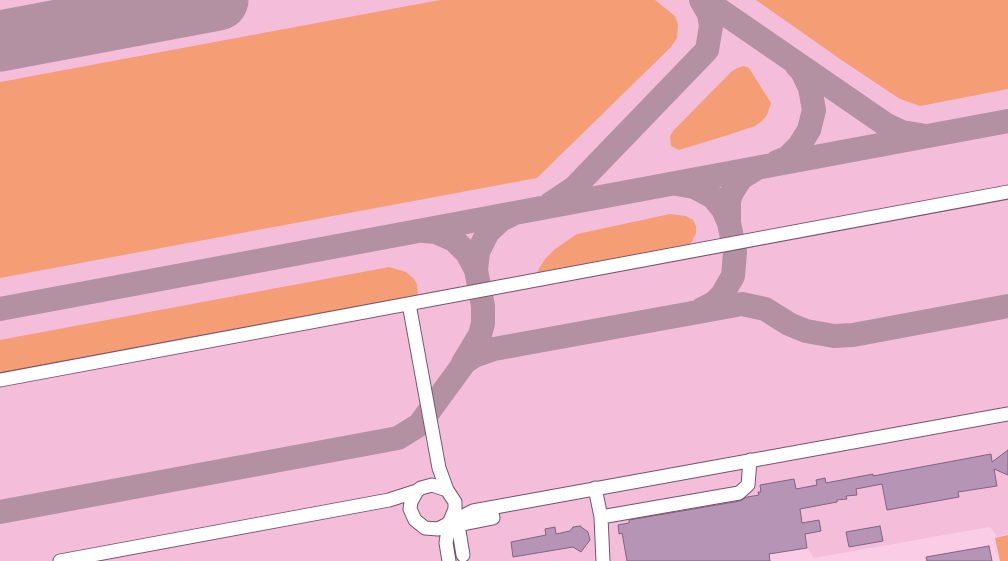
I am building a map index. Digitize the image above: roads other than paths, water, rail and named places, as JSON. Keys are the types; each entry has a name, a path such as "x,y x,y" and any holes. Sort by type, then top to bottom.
{"street":[{"path":"0,380 1008,192"},
{"path":"408,304 439,468 447,490 454,502 455,509 449,522 446,543 449,561"},
{"path":"417,491 413,496 410,509 415,520 425,528 438,529 473,511 1008,414"},
{"path":"601,516 739,493 748,485 750,460"},
{"path":"60,561 389,500 417,491 432,484 437,480 437,472 439,468"},
{"path":"432,484 447,490"},
{"path":"595,488 601,516 603,561"},
{"path":"389,500 410,509"},
{"path":"454,502 473,511"},
{"path":"463,555 458,525 493,518 491,508"},
{"path":"431,529 446,543"}]}
